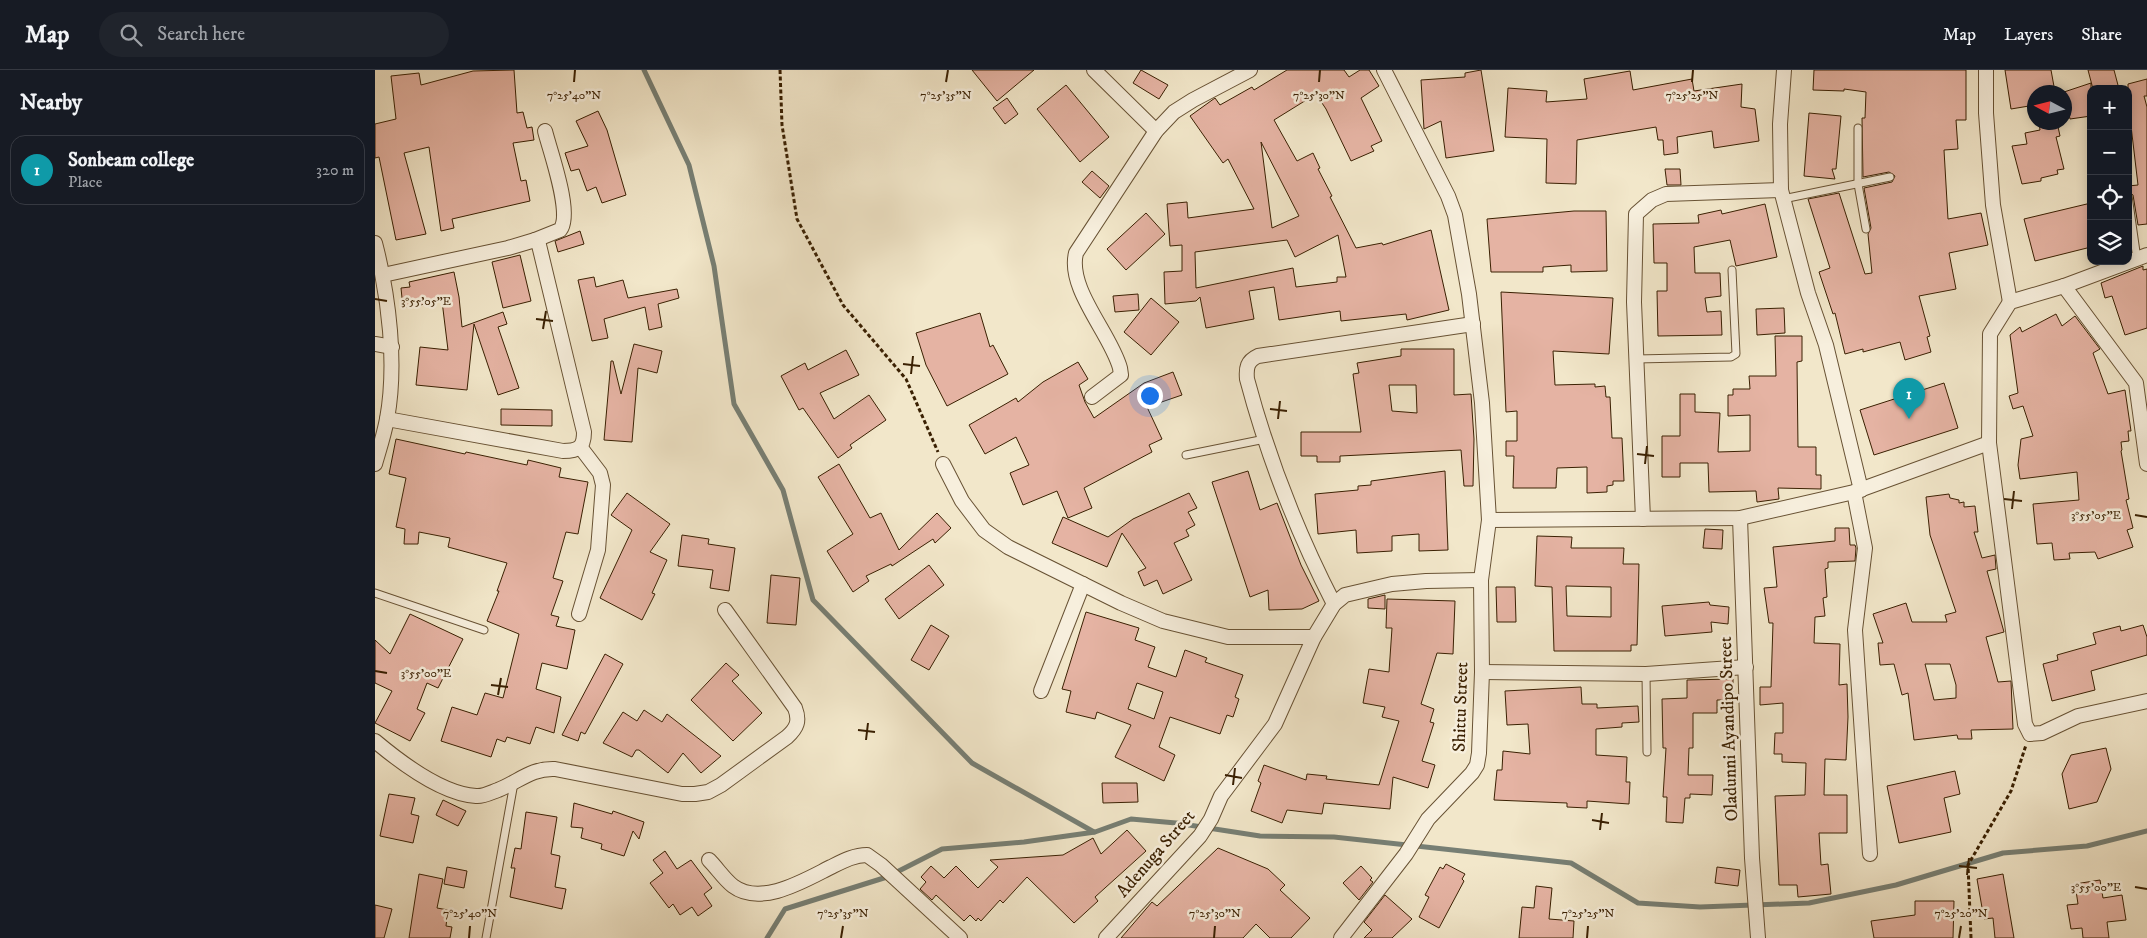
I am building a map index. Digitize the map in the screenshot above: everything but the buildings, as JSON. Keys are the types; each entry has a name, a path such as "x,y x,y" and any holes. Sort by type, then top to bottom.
{"street":[{"path":"1093,70 1156,131"},
{"path":"1092,398 1121,375 1120,368 1082,289 1074,261 1076,253 1156,131 1174,112 1250,70"},
{"name":"Shittu Street","path":"1341,938 1406,854 1428,819 1463,785 1477,765 1482,672 1481,580 1489,520 1482,403 1473,324 1455,215 1384,70"},
{"path":"1784,70 1780,124 1782,194 1808,293 1827,345 1857,491 1865,548 1855,630 1870,854"},
{"path":"1986,70 1986,113 1993,205 2010,302"},
{"path":"383,275 509,248 560,230 565,219 563,204 545,131"},
{"path":"1643,519 1634,302 1636,214 1652,200 1666,194 1782,194"},
{"path":"535,240 539,245 584,432 581,448 600,473 603,485 598,550 579,614"},
{"path":"375,243 383,275 392,347 387,418 375,464"},
{"path":"2142,257 2064,286 2010,302 1990,334 1989,443 2025,724 2030,734 2042,732 2079,716 2147,702"},
{"path":"2064,286 2141,381 2147,464"},
{"path":"1473,324 1258,356 1251,359 1246,371 1247,380 1279,484 1308,554 1334,604 1345,595 1392,584 1481,580"},
{"path":"375,344 392,347"},
{"path":"387,418 563,451 575,451 581,448"},
{"path":"1489,520 1739,518 1857,491 1989,443"},
{"path":"943,464 962,501 984,530 1008,547 1163,622 1228,637 1314,637"},
{"name":"Oladunni Ayandipo Street","path":"1739,518 1754,888 1758,938"},
{"path":"1041,691 1083,584"},
{"name":"Adenuga Street","path":"1106,938 1200,836 1211,819 1221,796 1275,724 1314,637 1334,604"},
{"path":"375,741 397,760 447,788 477,796 514,783 540,769 555,769 682,794 701,793 721,785 787,737 795,730 798,723 795,708 725,610"},
{"path":"1482,672 1646,674 1746,667"},
{"path":"709,860 733,886 760,893 775,892 797,884 860,855 872,858 960,938"}],"lane":[{"path":"1858,128 1858,184 1866,229"},
{"path":"1782,194 1890,178"},
{"path":"2132,213 2142,257"},
{"path":"1636,359 1731,357 1736,354 1732,270"},
{"path":"1186,455 1265,440"},
{"path":"375,593 484,630"},
{"path":"1646,674 1647,752"},
{"path":"486,938 514,783"}],"path":[{"path":"780,70 783,125 797,219 843,305 906,379 943,464"},
{"path":"1971,938 1968,865 2011,791 2030,734"}],"waterway":[{"path":"644,70 689,165 714,266 734,404 783,490 813,600 972,763 1094,832"},
{"path":"767,938 785,909 887,877 942,849 1024,842 1095,832 1131,819 1176,823 1260,836 1334,837 1571,863 1638,903 1700,907 1809,903 1896,885 2003,853 2087,846 2147,831"}],"place":[{"name":"Sonbeam college","path":"1909,419"}]}
